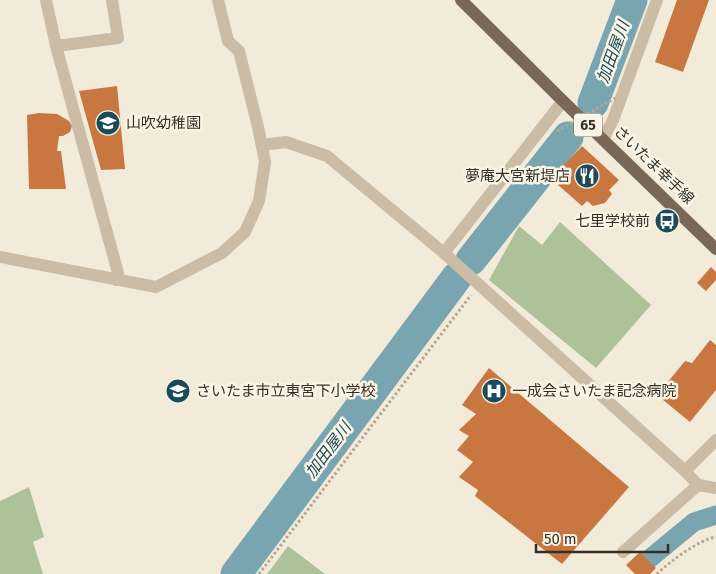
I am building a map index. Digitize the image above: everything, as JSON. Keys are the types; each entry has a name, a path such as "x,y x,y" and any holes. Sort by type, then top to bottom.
{"main road":[{"name":"さいたま幸手線","path":"461,0 716,249"}],"street":[{"path":"46,0 56,46 118,273 116,280"},
{"path":"56,46 118,38 112,0"},
{"path":"0,257 156,287 222,253 245,232 253,217 260,192 265,162 239,50 228,41 218,0"},
{"path":"604,139 613,120 657,0"},
{"path":"444,253 563,101"},
{"path":"262,145 286,142 327,156 444,253 685,471 698,485 716,488"},
{"path":"685,471 716,440"},
{"path":"623,552 698,485"}],"path":[{"path":"557,131 614,98"},
{"path":"259,574 479,285"},
{"path":"657,574 668,564 704,540 716,537"}],"green space":[{"path":"560,222 651,305 596,368 489,280 519,226 542,245"},
{"path":"29,487 44,537 33,542 43,574 0,574 0,501"},
{"path":"288,546 325,574 267,574"}],"building":[{"path":"677,0 709,0 683,72 655,62"},
{"path":"117,86 125,169 101,170 79,91"},
{"path":"39,113 57,114 69,121 72,126 70,132 59,136 57,151 61,151 66,189 29,189 27,115"},
{"path":"582,146 619,180 609,190 612,194 605,203 593,206 587,201 582,206 558,185 559,182 553,177"},
{"path":"711,267 716,272 716,280 706,291 697,283"},
{"path":"710,340 716,345 716,390 690,422 657,395 685,361 692,363"},
{"path":"489,368 629,487 562,564 475,496 478,490 459,477 473,462 457,450 469,436 459,430 476,414 462,405"},
{"path":"640,552 656,568 650,574 635,574 626,565"}],"waterway":[{"name":"加田屋川","path":"593,103 632,0"},
{"name":"加田屋川","path":"471,260 568,137"},
{"name":"加田屋川","path":"236,574 457,277"},
{"path":"648,560 694,522 716,515"}],"place":[{"name":"山吹幼稚園","path":"108,123"},
{"name":"夢庵大宮新堤店","path":"587,176"},
{"name":"七里学校前","path":"667,221"},
{"name":"さいたま市立東宮下小学校","path":"178,391"},
{"name":"一成会さいたま記念病院","path":"494,391"}]}
